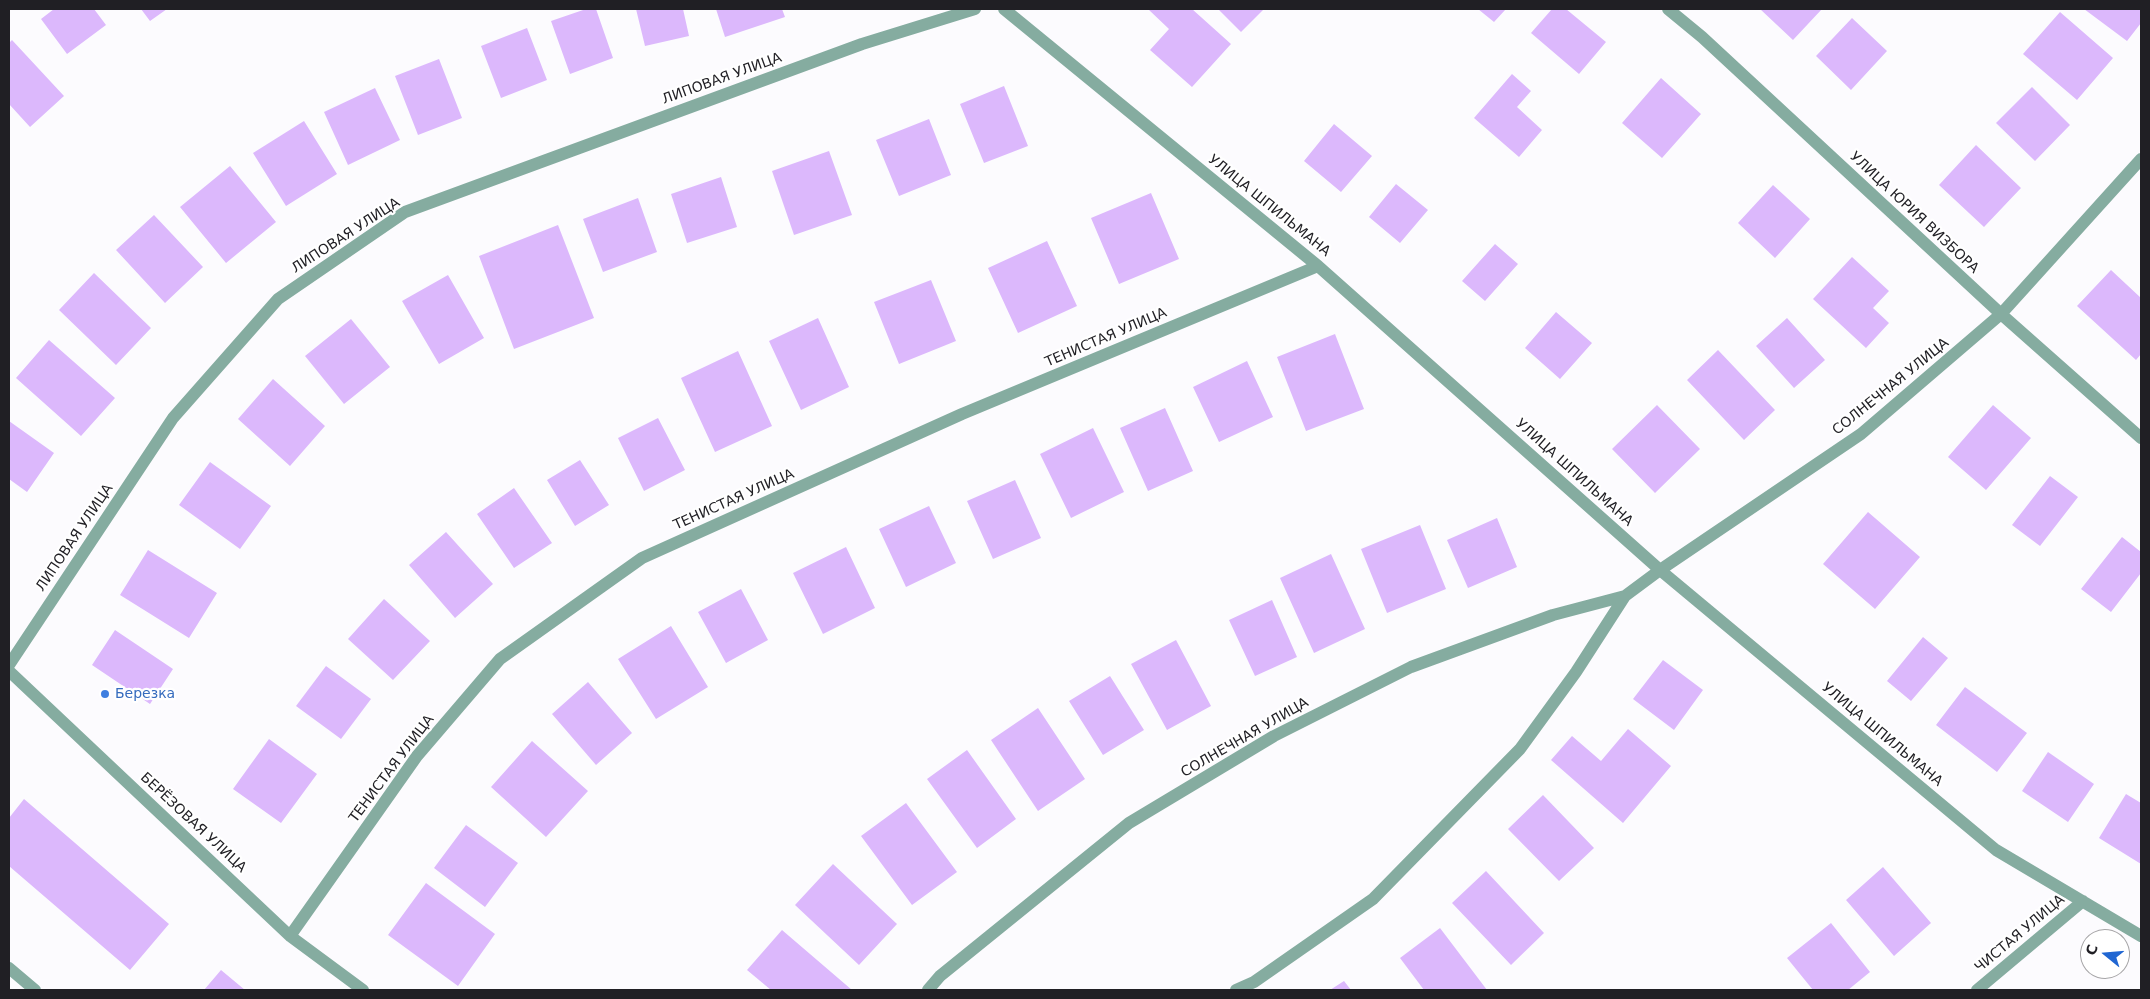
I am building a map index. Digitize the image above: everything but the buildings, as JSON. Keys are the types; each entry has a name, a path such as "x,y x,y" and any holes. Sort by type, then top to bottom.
{"street":[{"name":"ЛИПОВАЯ УЛИЦА","path":"9,665 180,410 278,299 397,218 415,209 862,44 975,9"},
{"name":"УЛИЦА ШПИЛЬМАНА","path":"1004,9 1318,266 1660,570 1996,850 2141,936"},
{"name":"УЛИЦА ЮРИЯ ВИЗБОРА","path":"1668,9 1702,37 2001,314 2141,438"},
{"name":"СОЛНЕЧНАЯ УЛИЦА","path":"1236,990 1254,982 1373,898 1380,891 1520,749 1576,672 1625,596 1660,570 1861,434 2001,314 2141,159"},
{"name":"ТЕНИСТАЯ УЛИЦА","path":"290,936 417,756 500,659 642,558 962,414 1318,266"},
{"name":"СОЛНЕЧНАЯ УЛИЦА","path":"928,990 940,976 1130,823 1274,736 1411,668 1553,615 1625,596"},
{"name":"БЕРЁЗОВАЯ УЛИЦА","path":"9,671 290,936 362,990"},
{"name":"ЧИСТАЯ УЛИЦА","path":"1977,990 2083,901"},
{"path":"9,968 36,990"}],"place":[{"name":"Березка","path":"105,694"}]}
